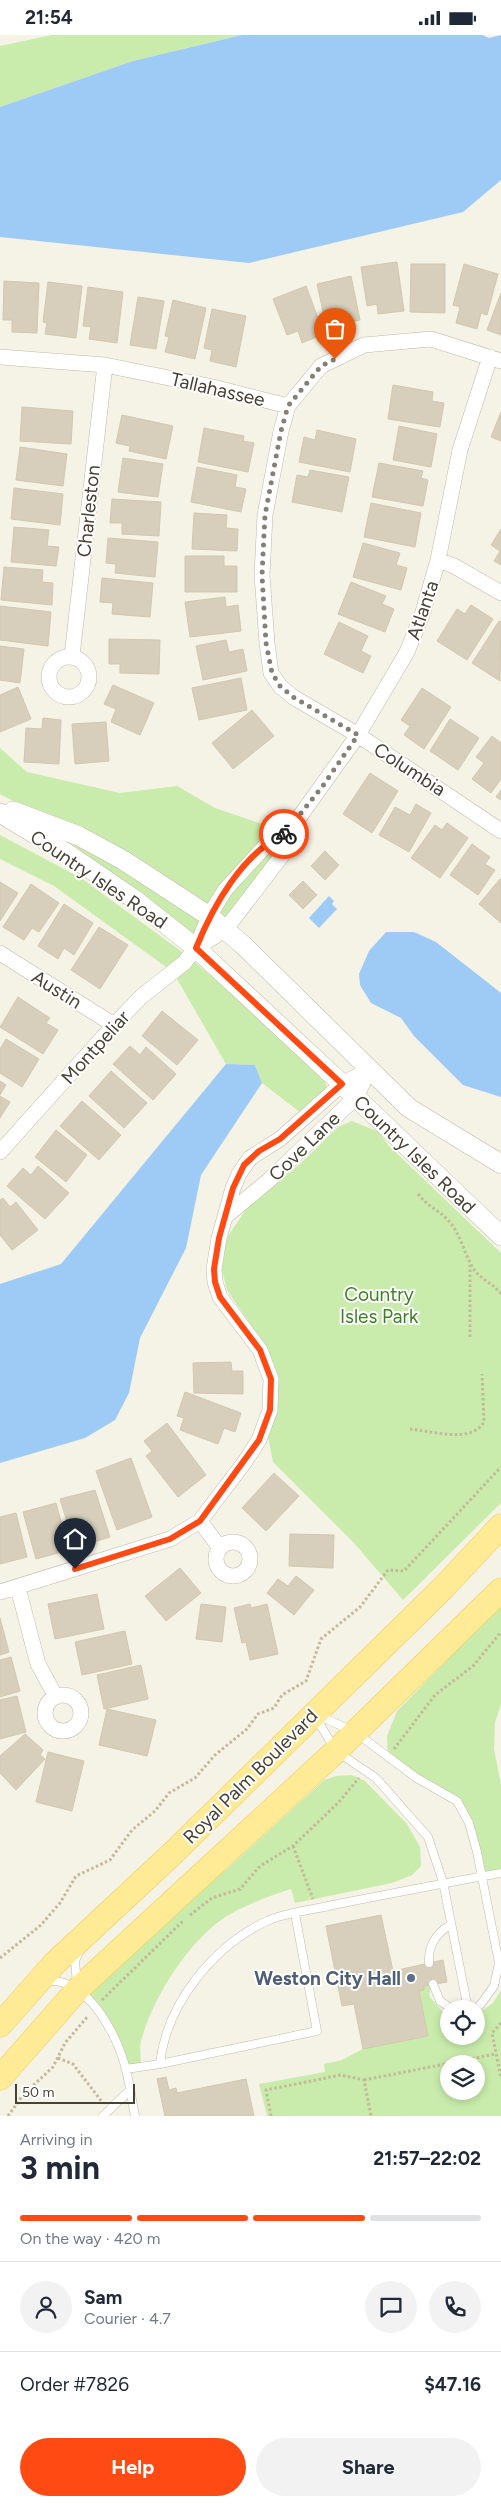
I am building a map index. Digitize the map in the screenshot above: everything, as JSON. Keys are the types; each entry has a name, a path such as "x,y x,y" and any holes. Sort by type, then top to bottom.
{"main road":[{"name":"Royal Palm Boulevard","path":"0,2025 35,1983 172,1854 313,1713 443,1588 501,1526"},
{"name":"Royal Palm Boulevard","path":"0,2078 78,1989 336,1751 501,1590"}],"street":[{"name":"Tallahassee","path":"0,357 105,365 214,387 288,406 321,366 364,345 431,339 496,359"},
{"name":"Atlanta","path":"196,948 225,930 284,853 288,833 358,735 407,652 422,615 438,560 460,451 496,359"},
{"name":"Charleston","path":"72,656 105,365"},
{"name":"Columbia","path":"288,406 281,431 267,506 262,575 266,643 272,673 280,686 293,697 358,735 501,831"},
{"path":"438,560 454,566 501,593"},
{"name":"Country Isles Road","path":"0,806 86,840 123,860 209,916 409,1108 501,1164"},
{"name":"Country Isles Road","path":"0,813 71,856 134,899 196,948 356,1097 501,1236"},
{"name":"Atlanta","path":"196,948 209,916 224,890 269,841 288,833"},
{"name":"Montpeliar","path":"0,1152 114,1025 142,996 184,963 196,948"},
{"name":"Austin","path":"0,953 114,1025"},
{"name":"Cove Lane","path":"0,1593 170,1539 200,1521 259,1440 270,1410 271,1379 260,1350 220,1297 215,1282 218,1246 233,1188 239,1174 250,1158 280,1139 342,1084 370,1070"},
{"name":"Cove Lane","path":"226,1216 268,1181 356,1097 370,1070"},
{"path":"200,1521 220,1548"},
{"path":"18,1588 38,1664 56,1697"}],"lane":[{"path":"313,1713 355,1732 415,1777 457,1801 469,1823 499,1955 499,1971 488,1996 484,2000"},
{"path":"313,1713 336,1751 368,1773 396,1798 428,1837 443,1882 466,2000"},
{"path":"160,2064 162,2046 185,1996 211,1961 244,1934 269,1920 443,1882 501,1873"},
{"path":"126,2069 160,2064 317,2031 295,1914"},
{"path":"429,1963 430,1945 443,1929 451,1924"},
{"path":"78,1989 75,1961 93,1927"},
{"path":"35,1983 57,1982 78,1989 94,2007 112,2032 126,2069 135,2116"},
{"path":"433,1984 440,2001"},
{"path":"105,2113 130,2090"}],"path":[{"path":"418,1194 426,1205 446,1217 452,1225 470,1264 478,1274 501,1294"},
{"path":"470,1264 470,1337"},
{"path":"410,1429 469,1434 480,1428 484,1422 482,1374"},
{"path":"0,1958 42,1925 60,1903 76,1876 110,1860 132,1829 155,1811 169,1793 194,1778 215,1755 247,1729 258,1714 274,1707 282,1695 306,1681 321,1639 360,1607 388,1570 404,1571 501,1467"},
{"path":"388,1757 435,1695 473,1666 501,1632"},
{"path":"8,2116 23,2095 54,2067 66,2043 94,2007 189,1915 212,1898 240,1889 260,1867 293,1846 338,1803 359,1778 368,1773"},
{"path":"293,1846 316,1909"},
{"path":"501,2023 492,2033 501,2078"},
{"path":"272,2116 266,2090 341,2075 364,2080 496,2054"},
{"path":"58,2058 73,2064 105,2113"},
{"path":"364,2080 372,2116"}],"green space":[{"path":"52,35 242,35 133,61 0,107 0,46"},
{"path":"0,748 27,772 120,793 177,786 215,808 288,833 284,853 225,930 196,948 47,831 77,835 0,794"},
{"path":"0,835 81,878 189,957 319,1069 325,1080 327,1090 305,1116 262,1083 255,1065 226,1064 173,972 54,886 0,859"},
{"name":"Country Isles Park","path":"352,1121 379,1132 388,1145 501,1253 501,1503 403,1600 354,1543 273,1462 267,1431 278,1411 278,1389 271,1361 251,1325 227,1290 220,1262 228,1236 247,1208 302,1162 338,1127"},
{"path":"501,1605 501,1705 495,1722 494,1749 501,1785 501,1873 482,1877 477,1851 457,1801 388,1757 387,1736 397,1711"},
{"path":"352,1775 365,1781 407,1824 420,1847 421,1866 412,1875 392,1883 295,1903 291,1889 257,1901 224,1918 197,1941 173,1973 146,2025 140,2044 141,2064 127,2065 87,1995 192,1891 226,1870 324,1780 336,1776"},
{"path":"431,1985 429,1996 440,2009 440,2045 485,2045 485,2009 493,2003 501,1990 501,2116 267,2116 259,2084 325,2072 324,2064 342,2060 363,2049 428,2036 419,1991 424,1990 424,1986"}],"water":[{"path":"242,35 482,35 489,38 501,35 501,180 463,212 249,263 0,237 0,107 133,61"},
{"path":"329,896 334,901 332,904 337,909 319,928 309,918"},
{"path":"386,932 414,932 436,942 501,993 501,1097 463,1085 414,1036 401,1018 371,1003 360,985 359,974 369,951"},
{"path":"226,1064 255,1065 262,1083 201,1175 186,1248 140,1338 129,1393 115,1420 85,1438 0,1463 0,1284 61,1264"}],"building":[{"path":"397,262 404,311 378,314 377,304 367,306 361,267"},
{"path":"411,264 445,264 445,313 410,312"},
{"path":"464,264 498,274 487,315 481,313 477,329 456,323 460,307 453,305"},
{"path":"351,276 360,320 345,323 343,312 324,316 317,284"},
{"path":"4,281 39,283 37,333 12,332 12,320 3,320"},
{"path":"48,282 82,286 76,338 45,334 47,323 43,322"},
{"path":"306,286 324,334 302,343 298,331 287,335 273,299"},
{"path":"88,287 123,292 117,343 89,339 91,327 83,326"},
{"path":"501,293 501,335 487,330"},
{"path":"138,297 164,301 156,349 130,345"},
{"path":"173,300 206,308 195,359 165,352 169,337 165,336"},
{"path":"212,309 246,316 236,367 210,361 212,350 204,348"},
{"path":"393,385 433,392 432,401 444,403 440,427 388,419"},
{"path":"22,407 73,411 71,444 20,441"},
{"path":"501,412 501,441 491,437"},
{"path":"122,415 173,426 166,459 129,451 130,446 116,443"},
{"path":"399,426 437,434 431,467 393,460"},
{"path":"204,428 244,436 243,441 254,443 248,472 198,462"},
{"path":"317,430 356,439 350,472 299,462 304,437 315,440"},
{"path":"20,447 67,454 63,486 16,480"},
{"path":"123,458 163,464 158,497 118,492"},
{"path":"379,463 423,471 421,478 428,480 423,506 372,497"},
{"path":"197,467 237,475 235,487 246,489 241,512 191,502"},
{"path":"310,470 349,477 342,512 292,502 297,475 308,477"},
{"path":"14,488 63,494 60,525 11,519"},
{"path":"112,499 161,502 159,536 122,534 122,523 110,523"},
{"path":"371,503 421,513 415,547 364,537"},
{"path":"194,513 227,515 226,528 238,529 237,551 192,549"},
{"path":"14,527 49,530 47,546 59,547 56,566 11,562"},
{"path":"501,529 501,565 494,561 500,551 491,545"},
{"path":"108,538 158,542 155,577 115,573 116,564 106,563"},
{"path":"363,543 400,553 396,565 407,568 401,590 353,577"},
{"path":"185,556 224,556 224,566 237,566 237,592 185,592"},
{"path":"4,567 43,570 42,582 53,583 52,605 1,600"},
{"path":"102,578 153,583 150,617 112,614 113,603 100,602"},
{"path":"351,582 386,596 382,604 394,609 385,632 338,614"},
{"path":"225,597 226,607 238,605 241,631 190,637 185,602"},
{"path":"471,605 493,619 467,660 437,641 457,609 465,614"},
{"path":"0,606 51,612 48,646 0,640"},
{"path":"499,621 501,622 500,681 472,663"},
{"path":"339,622 368,636 361,651 371,656 363,673 324,654"},
{"path":"109,639 160,640 159,674 120,673 120,664 109,664"},
{"path":"226,640 229,652 243,649 247,671 203,680 196,646"},
{"path":"0,646 24,649 20,683 0,680"},
{"path":"241,678 247,710 199,720 192,688"},
{"path":"113,685 154,703 140,735 111,722 116,709 104,704"},
{"path":"18,687 31,719 0,732 0,695"},
{"path":"422,688 451,707 424,749 404,735 410,726 401,720"},
{"path":"252,710 274,736 233,769 212,743"},
{"path":"43,718 61,720 59,764 24,762 26,728 42,729"},
{"path":"450,719 479,738 458,770 430,751"},
{"path":"106,722 109,761 75,764 72,724"},
{"path":"492,736 501,743 501,779 491,793 472,779 484,763 476,757"},
{"path":"370,773 398,791 372,833 343,814"},
{"path":"501,790 501,800 496,797"},
{"path":"416,804 431,813 409,852 379,835 395,807 410,815"},
{"path":"447,823 468,838 440,878 411,858 435,825 442,830"},
{"path":"472,844 490,857 485,864 495,870 478,895 450,875"},
{"path":"325,851 339,865 325,880 311,866"},
{"path":"501,880 501,923 479,904"},
{"path":"303,881 317,895 303,909 289,895"},
{"path":"0,882 18,893 0,921"},
{"path":"31,884 59,903 39,932 32,928 24,940 3,927"},
{"path":"64,904 93,923 74,955 64,948 58,959 38,946"},
{"path":"99,927 128,945 100,989 71,970"},
{"path":"18,997 50,1018 46,1023 58,1030 43,1054 0,1027"},
{"path":"162,1011 198,1040 177,1065 142,1036"},
{"path":"6,1039 39,1059 22,1087 0,1073 0,1049"},
{"path":"130,1046 140,1055 146,1047 176,1074 153,1100 113,1064"},
{"path":"111,1071 147,1103 124,1128 89,1096"},
{"path":"0,1081 6,1085 0,1095"},
{"path":"0,1096 10,1102 0,1118"},
{"path":"82,1101 121,1135 99,1160 60,1126"},
{"path":"56,1130 87,1155 66,1182 35,1157"},
{"path":"38,1166 69,1193 45,1219 7,1186 23,1168 31,1175"},
{"path":"3,1198 10,1207 16,1202 38,1230 12,1250 0,1235 0,1200"},
{"path":"231,1362 232,1371 243,1371 243,1394 194,1393 193,1363"},
{"path":"185,1392 241,1413 235,1432 224,1428 218,1444 180,1430 184,1418 177,1416"},
{"path":"167,1423 206,1475 178,1497 146,1456 152,1451 144,1441"},
{"path":"131,1458 152,1517 117,1530 96,1471"},
{"path":"274,1473 299,1496 266,1531 242,1508"},
{"path":"95,1490 110,1537 75,1548 60,1499"},
{"path":"56,1503 69,1550 36,1559 23,1512"},
{"path":"16,1513 27,1557 0,1564 0,1517"},
{"path":"290,1534 334,1535 333,1568 289,1566"},
{"path":"180,1568 201,1593 166,1621 145,1596"},
{"path":"296,1576 314,1590 294,1615 267,1593 278,1579 288,1586"},
{"path":"97,1594 104,1629 55,1639 48,1604"},
{"path":"201,1604 226,1607 222,1642 196,1639"},
{"path":"250,1604 251,1608 267,1604 278,1654 250,1660 246,1642 242,1643 234,1608"},
{"path":"0,1618 9,1652 0,1655"},
{"path":"125,1631 132,1664 82,1675 75,1642"},
{"path":"11,1657 20,1691 0,1697 0,1660"},
{"path":"141,1665 148,1699 104,1709 97,1675"},
{"path":"17,1696 26,1732 0,1739 0,1700"},
{"path":"107,1709 156,1720 147,1756 99,1745"},
{"path":"25,1734 43,1750 40,1755 45,1759 16,1790 0,1773 0,1756"},
{"path":"48,1752 84,1761 72,1811 36,1802"},
{"path":"381,1915 393,1971 443,1960 447,1982 424,1986 424,1990 419,1991 428,2036 363,2049 354,2004 342,2006 326,1926"},
{"path":"166,2077 169,2090 176,2088 177,2093 246,2079 254,2116 165,2116 157,2079"}],"way so far":[{"path":"284,834 288,833 358,735 293,697 280,686 272,673 266,643 262,575 265,515 281,431 288,406 321,366 335,359"}],"place":[{"name":"Weston City Hall","path":"411,1978"}],"route":[{"path":"75,1569 170,1539 200,1521 259,1440 270,1410 271,1379 260,1350 220,1297 215,1282 214,1269 219,1238 233,1188 244,1165 259,1151 280,1139 342,1084 196,948 209,916 224,890 269,841 284,834"}]}
